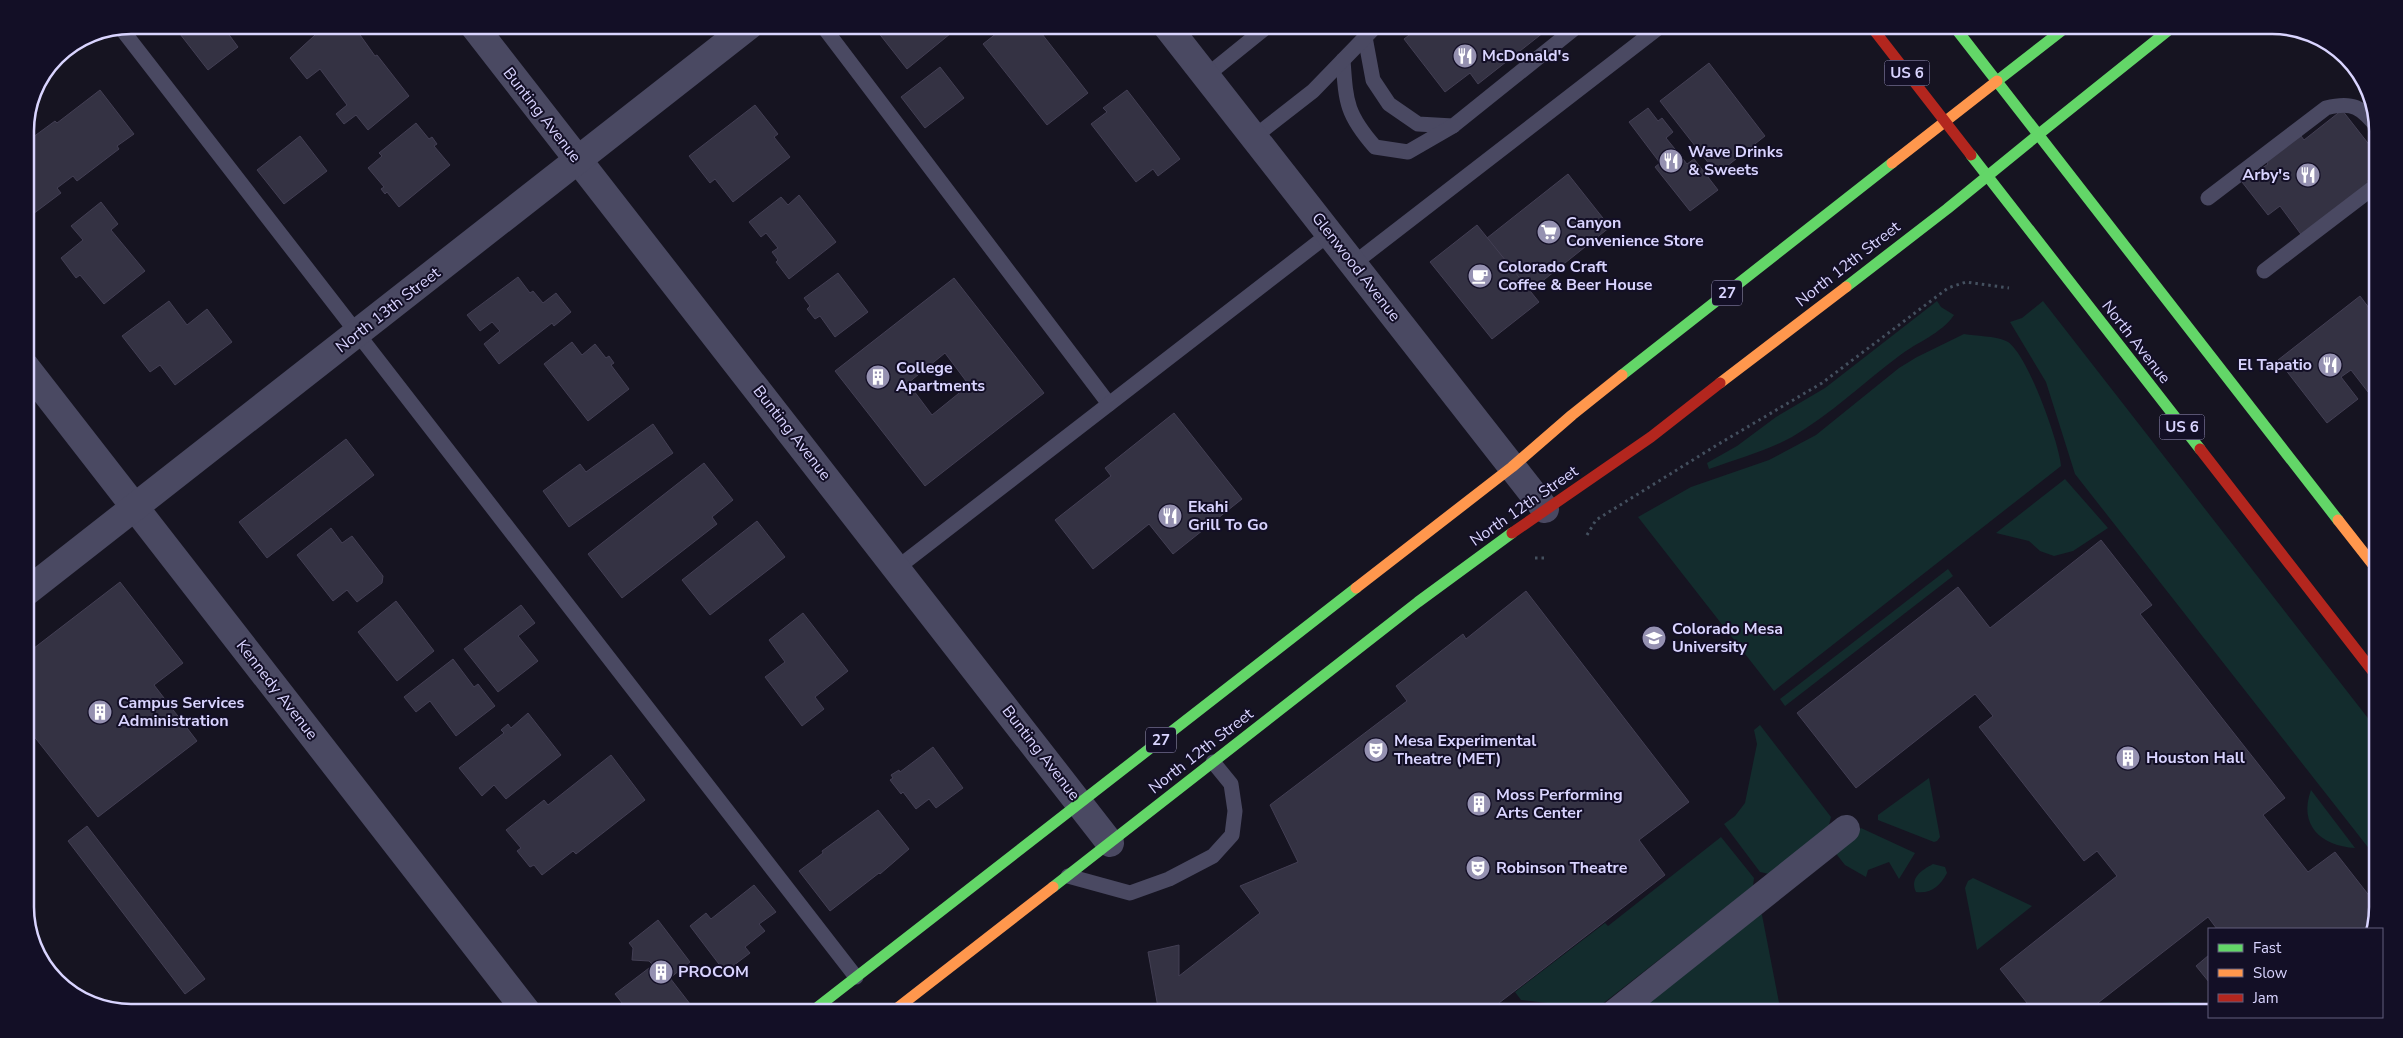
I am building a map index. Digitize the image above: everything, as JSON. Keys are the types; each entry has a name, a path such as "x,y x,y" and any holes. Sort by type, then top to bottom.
{"main road":[{"name":"North Avenue","path":"1877,34 1987,175 2017,217 2369,667"},
{"path":"1960,34 2369,560"},
{"name":"North 12th Street","path":"822,1004 1512,467 1572,415 1944,121 2057,34"},
{"name":"North 12th Street","path":"903,1004 1418,602 1545,509 1652,437 2164,34"}],"street":[{"name":"Bunting Avenue","path":"479,34 1110,843"},
{"name":"North 13th Street","path":"34,586 739,34"},
{"name":"Glenwood Avenue","path":"1173,34 1545,509"},
{"name":"Kennedy Avenue","path":"34,378 521,1004"},
{"path":"1625,1004 1846,829"}],"lane":[{"path":"125,34 856,977"},
{"path":"829,34 1109,404"},
{"path":"1206,76 1259,34"},
{"path":"1254,137 1313,91 1368,34"},
{"path":"1343,60 1346,103 1359,130 1375,148 1408,152 1453,126 1568,34"},
{"path":"1353,264 1650,34"},
{"path":"1365,37 1373,80 1389,104 1418,124 1453,126"},
{"path":"2208,198 2326,108 2348,104 2358,107 2368,116"},
{"path":"2264,271 2369,191"},
{"path":"897,568 1329,234"},
{"path":"1068,876 1130,893 1168,879 1213,856 1232,834 1235,811 1231,784 1213,762"}],"path":[{"path":"1587,535 1596,520 1716,445 1822,383 1948,288 1966,282 2009,288"}],"green space":[{"path":"1937,301 1941,307 1954,315 1936,333 1899,356 1847,398 1792,437 1762,451 1709,469 1707,463 1737,446 1776,417 1825,388"},
{"path":"2043,301 2369,719 2369,849 2075,474 2046,382 2010,322 2022,318"},
{"path":"1964,334 2002,339 2014,348 2023,361 2041,399 2055,439 2061,466 1774,691 1638,517 1691,487 1769,460 1816,435 1899,368"},
{"path":"2065,479 2108,528 2073,551 2054,556 2040,551 2029,541 1996,533"},
{"path":"1948,569 1953,576 1785,706 1780,699"},
{"path":"1760,725 1831,817 1829,825 1769,874 1760,872 1724,824 1735,816 1745,803 1757,744 1754,730"},
{"path":"1929,778 1940,837 1937,841 1934,842 1878,820 1878,815"},
{"path":"2311,790 2355,848 2332,843 2315,831 2310,823 2308,814"},
{"path":"1861,828 1915,853 1899,879 1889,862 1868,870 1866,877 1845,865 1834,851"},
{"path":"1721,837 1754,878 1753,886 1602,1004 1554,1004 1521,1000 1515,992 1605,923 1608,926"},
{"path":"1933,864 1945,867 1947,873 1944,878 1931,890 1916,892 1914,887 1915,879 1921,872"},
{"path":"1973,878 2032,906 1977,950 1965,888 1968,881"},
{"path":"1760,912 1779,1004 1639,1004"},
{"path":"2178,1002 2186,1004 2158,1004"}],"building":[{"path":"180,34 229,34 238,47 208,70"},
{"path":"316,34 359,34 375,56 377,55 409,96 368,130 356,115 344,124 336,114 347,105 320,69 307,79 290,58"},
{"path":"880,34 950,34 907,69"},
{"path":"996,34 1042,34 1088,93 1047,125 983,44"},
{"name":"McDonald's","path":"1410,34 1542,34 1478,84 1470,73 1445,92 1404,39"},
{"path":"1709,63 1765,136 1717,174 1660,101"},
{"path":"940,67 964,98 925,128 901,97"},
{"path":"100,90 134,134 117,146 119,149 77,181 73,176 57,188 61,193 34,213 34,136 55,121 57,123"},
{"path":"1127,90 1180,159 1158,176 1153,169 1136,182 1091,124 1107,112 1103,108"},
{"path":"755,105 778,134 774,137 790,157 733,202 715,179 710,183 689,156"},
{"name":"Wave Drinks & Sweets","path":"1648,108 1658,121 1662,118 1673,132 1666,138 1687,164 1694,159 1718,190 1690,211 1655,167 1660,163 1629,122"},
{"name":"Arby's","path":"2342,110 2369,144 2369,179 2367,181 2369,186 2303,237 2280,206 2268,215 2238,177 2254,165 2258,171 2268,164 2265,160 2301,136 2304,140"},
{"path":"416,123 429,139 432,137 437,144 434,146 450,165 399,207 387,192 385,194 381,189 384,187 368,168 382,156 379,153"},
{"path":"300,136 327,171 284,204 257,170"},
{"name":"Canyon Convenience Store","path":"1568,174 1610,227 1530,291 1487,238"},
{"path":"799,195 836,242 789,279 776,262 778,260 772,252 778,248 766,233 761,237 749,222 781,197 788,205"},
{"path":"101,202 118,224 111,230 145,271 104,304 80,275 76,278 61,258 83,240 71,226"},
{"name":"Colorado Craft Coffee & Beer House","path":"1477,225 1539,302 1492,339 1430,262"},
{"path":"838,273 868,312 835,337 820,316 815,319 807,309 810,306 804,298"},
{"path":"518,277 530,293 533,291 543,303 556,293 571,312 554,326 552,323 499,364 484,344 500,331 492,322 480,331 467,315"},
{"name":"College Apartments","path":"954,278 1044,393 925,486 835,371","holes":["945,353 969,385 932,415 908,383"]},
{"name":"El Tapatio","path":"2360,296 2369,308 2369,391 2351,370 2341,377 2358,399 2327,423 2278,360"},
{"path":"169,301 187,325 207,309 232,342 175,385 160,365 150,372 122,336"},
{"path":"572,342 582,355 595,344 606,358 609,356 614,363 611,365 629,389 588,421 544,364"},
{"path":"1174,413 1242,499 1173,554 1149,524 1093,569 1055,520 1111,476 1105,468"},
{"path":"653,424 673,453 569,527 543,491 580,464 586,472"},
{"path":"346,439 374,475 267,558 239,522"},
{"path":"704,463 733,500 712,517 717,524 622,598 588,554"},
{"path":"757,521 785,557 710,615 682,580"},
{"path":"331,528 342,543 352,536 383,576 382,583 357,602 347,590 333,601 297,555"},
{"name":"Houston Hall","path":"2101,540 2152,605 2140,614 2285,798 2263,815 2308,872 2335,852 2369,895 2366,928 2216,928 2208,917 2097,1004 2028,1004 2000,969 2117,876 2097,851 2084,861 1979,727 1993,716 1975,694 1856,788 1797,713 1958,587 1990,628"},
{"name":"Campus Services Administration","path":"120,582 183,663 154,685 197,741 98,817 34,736 34,648"},
{"name":"Moss Performing Arts Center","path":"1526,591 1689,802 1639,840 1665,875 1498,1004 1157,1004 1148,952 1179,945 1179,976 1260,913 1240,886 1298,862 1270,805 1407,701 1396,686 1463,634 1466,639"},
{"path":"396,601 434,651 397,681 358,632"},
{"path":"521,605 535,623 518,636 538,661 498,692 464,649"},
{"path":"803,613 848,671 815,697 824,709 802,726 765,677 785,662 769,640"},
{"path":"453,659 474,687 478,684 495,706 456,736 430,701 416,712 404,697"},
{"path":"528,713 561,755 506,799 494,785 482,796 459,768 504,733 501,730 508,724 511,728"},
{"path":"933,747 963,788 936,808 929,799 916,809 903,792 901,794 890,780 893,778 891,775 899,770 900,772"},
{"path":"611,755 645,800 576,854 573,851 542,875 534,865 530,867 517,851 521,848 506,830 544,800 548,805"},
{"path":"878,810 909,849 880,874 830,911 799,871 823,853 822,851"},
{"path":"87,826 205,979 185,994 68,841"},
{"path":"754,885 776,912 759,924 765,931 745,947 750,953 725,972 690,926 706,913 711,919"},
{"name":"PROCOM","path":"658,920 690,962 670,978 690,1004 623,1004 615,994 653,965 649,961 632,960 633,948 629,943"},
{"path":"2208,956 2208,981 2196,966"}],"traffic: fast":[{"path":"1960,34 2338,520"},
{"path":"1997,81 2057,34"},
{"path":"2039,134 2164,34"},
{"path":"1846,287 1947,209 2039,134"},
{"path":"1971,155 2200,449"},
{"path":"1622,375 1892,163"},
{"path":"1053,887 1418,602 1512,533"},
{"path":"822,1004 1356,588"}],"traffic: slow":[{"path":"1892,163 1997,81"},
{"path":"1720,383 1846,287"},
{"path":"1356,588 1512,467 1622,375"},
{"path":"2338,520 2369,560"},
{"path":"903,1004 1053,887"}],"traffic: jam":[{"path":"1877,34 1971,155"},
{"path":"1512,533 1651,437 1720,383"},
{"path":"2200,449 2369,666"}],"place":[{"name":"McDonald's","path":"1465,56"},
{"name":"Wave Drinks & Sweets","path":"1671,161"},
{"name":"Arby's","path":"2308,175"},
{"name":"Canyon Convenience Store","path":"1549,232"},
{"name":"Colorado Craft Coffee & Beer House","path":"1480,276"},
{"name":"El Tapatio","path":"2330,365"},
{"name":"College Apartments","path":"878,377"},
{"name":"Ekahi Grill To Go","path":"1170,516"},
{"name":"Colorado Mesa University","path":"1654,638"},
{"name":"Campus Services Administration","path":"100,712"},
{"name":"Mesa Experimental Theatre (MET)","path":"1376,750"},
{"name":"Houston Hall","path":"2128,758"},
{"name":"Moss Performing Arts Center","path":"1479,804"},
{"name":"Robinson Theatre","path":"1478,868"},
{"name":"PROCOM","path":"661,972"}]}
